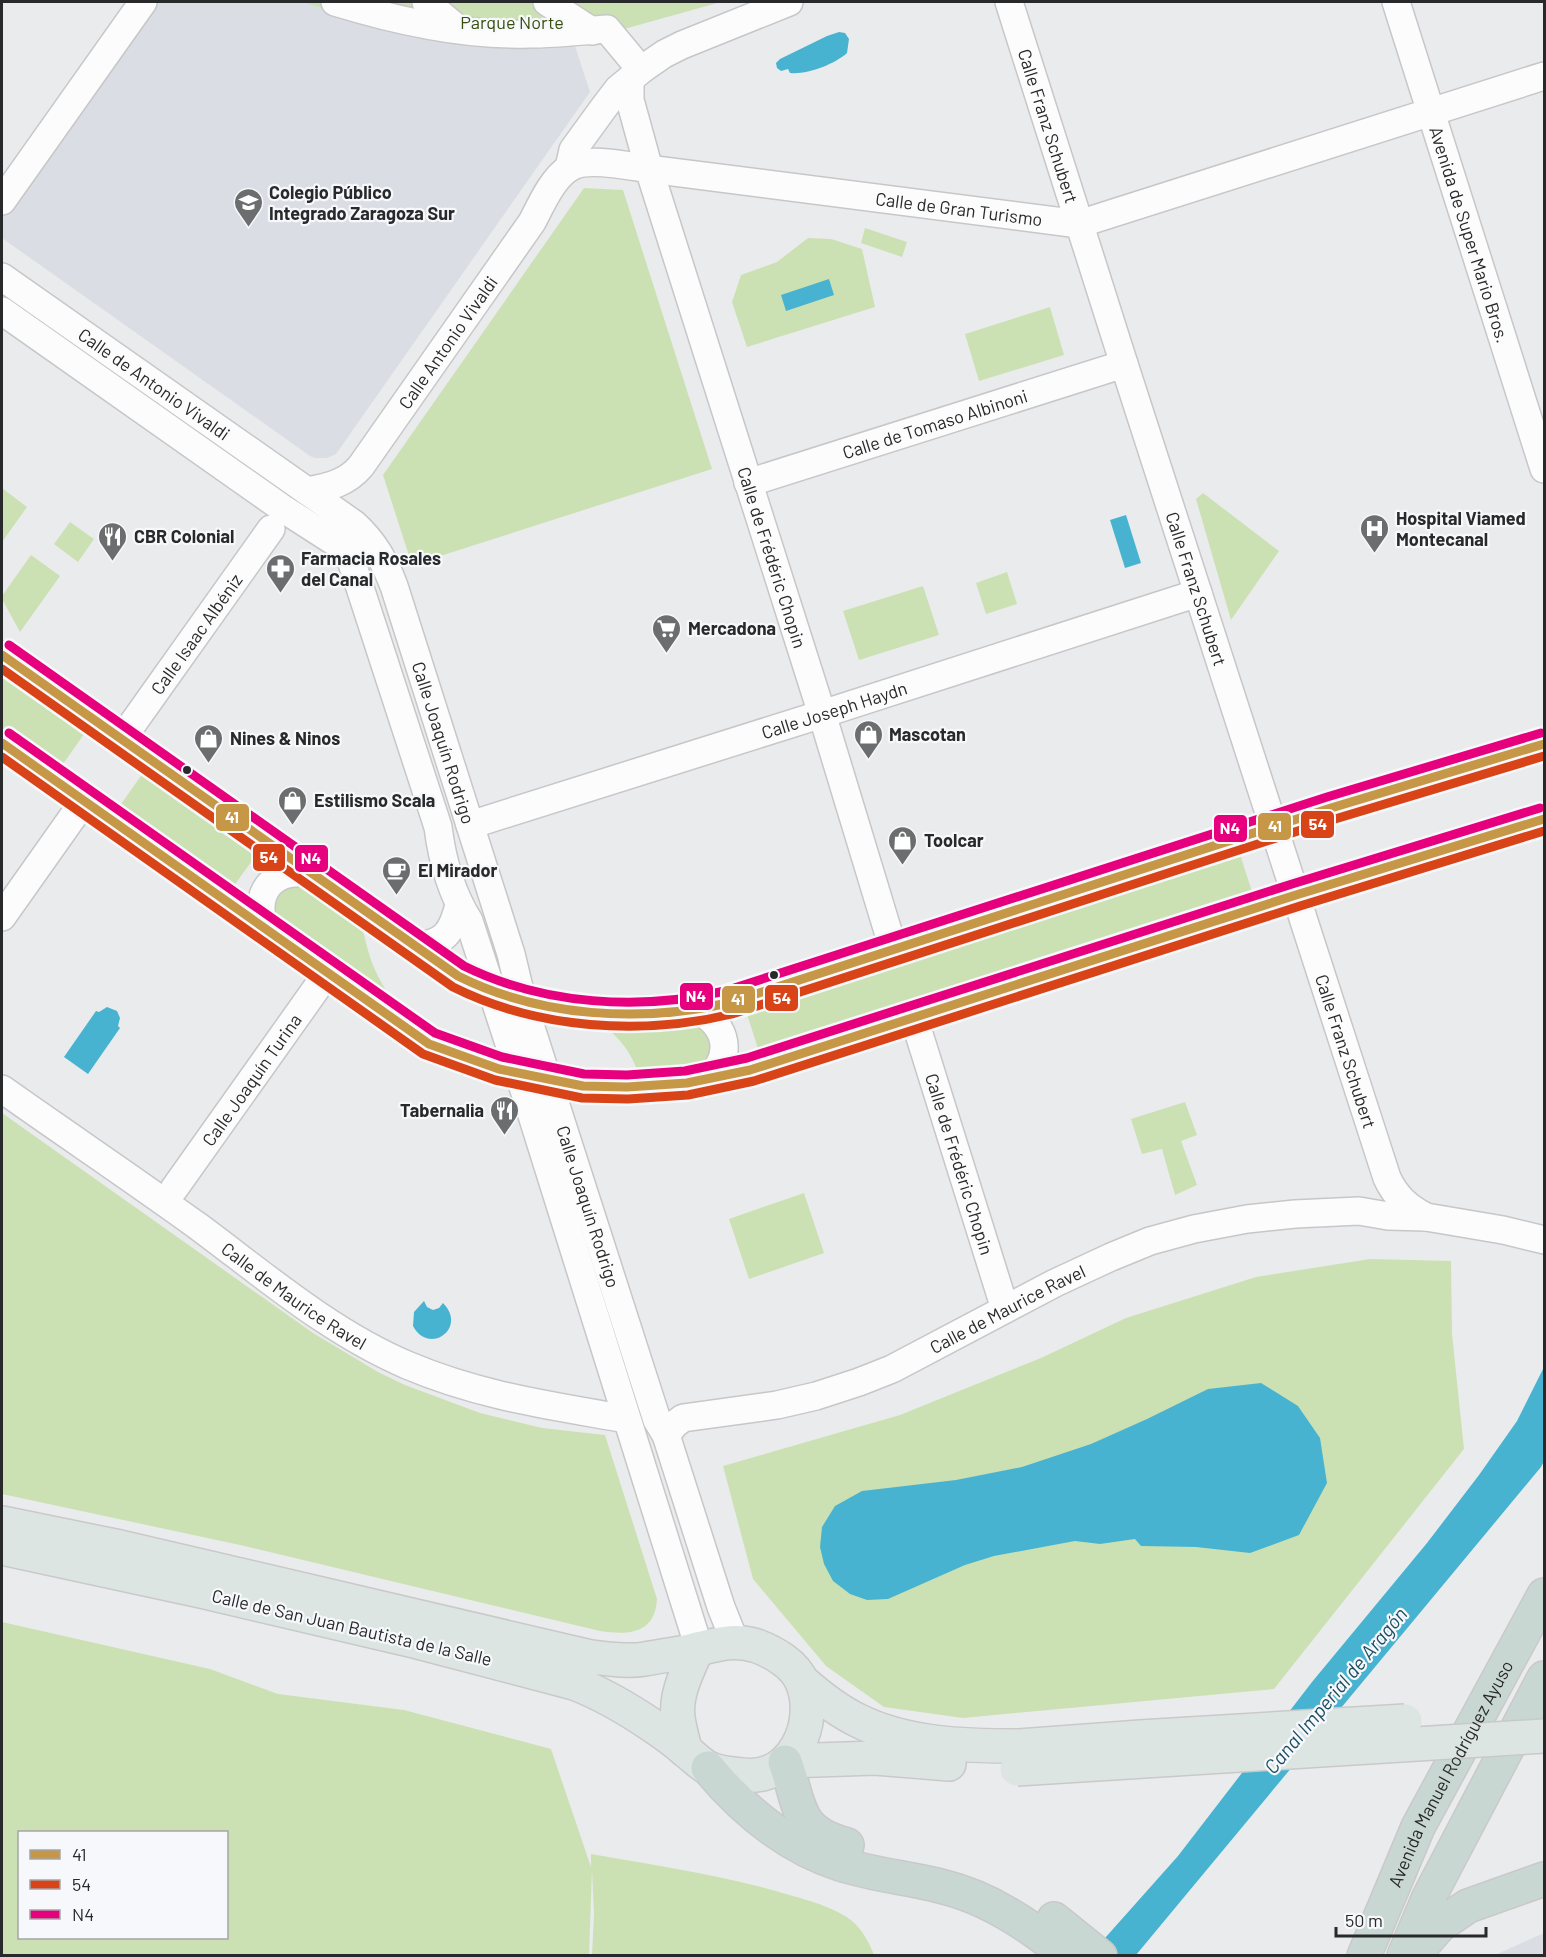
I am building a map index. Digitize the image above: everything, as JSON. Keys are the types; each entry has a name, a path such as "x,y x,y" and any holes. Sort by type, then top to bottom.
{"highway":[{"name":"Avenida Manuel Rodríguez Ayuso","path":"1364,1956 1418,1827 1545,1595"},
{"name":"Avenida Manuel Rodríguez Ayuso","path":"1404,1956 1429,1897 1545,1678"},
{"path":"697,1759 757,1817 809,1851 840,1864 946,1887 982,1900 1006,1901 1059,1923 1100,1956"},
{"path":"793,1767 801,1816 826,1838 850,1846 938,1864 973,1875 1006,1901 1067,1956"},
{"path":"1344,1956 1376,1894 1418,1827"},
{"path":"1413,1956 1440,1925 1468,1906 1545,1879"}],"main road":[{"name":"Calle de San Juan Bautista de la Salle","path":"2,1523 140,1552 591,1657 635,1660 698,1649"},
{"name":"Calle de San Juan Bautista de la Salle","path":"2,1548 205,1592 418,1642 574,1683 598,1692 621,1705 697,1759"},
{"path":"1545,1713 1152,1736 1018,1757 954,1744 914,1739 878,1729 859,1721 818,1695 790,1666 774,1654 755,1646 735,1642 698,1649 678,1702 678,1717 697,1759 746,1776 793,1767 875,1758 1018,1757 1545,1736"},
{"path":"793,1767 807,1721 807,1699 802,1680"}],"street":[{"path":"2,201 142,2"},
{"path":"335,2 416,24 458,29 528,34 608,29 636,75"},
{"path":"426,2 458,29"},
{"path":"547,2 592,31"},
{"name":"Calle Antonio Vivaldi","path":"307,491 341,483 361,466 531,222 547,193 569,168 573,150 613,95 664,54 789,2"},
{"name":"Calle Franz Schubert","path":"1009,2 1296,895 1385,1187 1407,1206 1426,1216"},
{"name":"Avenida de Super Mario Bros.","path":"1396,2 1545,470"},
{"name":"Calle de Frédéric Chopin","path":"636,75 630,100 649,168 822,714 893,948"},
{"name":"Calle de Gran Turismo","path":"569,168 588,163 649,168 1079,224 1545,76"},
{"name":"Calle de Antonio Vivaldi","path":"2,277 307,491"},
{"name":"Calle Joaquín Rodrigo","path":"2,311 282,508 342,547 351,560 438,827 440,845 459,906 469,921 519,1074 698,1649"},
{"name":"Calle de Tomaso Albinoni","path":"748,483 1124,364"},
{"name":"Calle Joaquín Rodrigo","path":"307,491 359,528 375,545 394,586 511,954 522,1000 657,1420 666,1435 721,1607 735,1642"},
{"name":"Calle Isaac Albéniz","path":"121,740 271,529"},
{"name":"Calle Joseph Haydn","path":"470,825 1198,592"},
{"path":"2,655 458,976 492,991 522,1000 627,1016 696,1010 728,1003 1331,808 1545,744"},
{"path":"2,743 429,1044 463,1058 519,1074 583,1086 627,1087 707,1080 750,1070 1296,895 1545,819"},
{"path":"2,916 84,801"},
{"path":"264,927 260,909 262,898 268,887 283,874 298,872 311,874"},
{"path":"415,946 432,944 447,935 454,923 459,906"},
{"name":"Calle Joaquín Turina","path":"174,1189 328,972"},
{"path":"696,1010 713,1021 724,1043 721,1063 716,1072 707,1080"},
{"name":"Calle de Frédéric Chopin","path":"914,1018 1005,1309"},
{"name":"Calle de Maurice Ravel","path":"2,1089 179,1213 317,1314 367,1345 406,1364 490,1394 534,1404 626,1419"},
{"name":"Calle de Maurice Ravel","path":"1359,1211 1373,1206 1385,1187"},
{"name":"Calle de Maurice Ravel","path":"666,1435 682,1418 777,1405 816,1396 859,1382 914,1358 1054,1283 1111,1257 1150,1241 1194,1230 1247,1219 1359,1211 1388,1215 1426,1216 1545,1240"}],"shaded area":[{"name":"Colegio Público Integrado Zaragoza Sur","path":"153,2 302,2 366,22 574,43 590,92 336,454 327,458 310,456 2,238 2,216"},
{"path":"1544,1933 1544,1955 1495,1955"}],"green space":[{"name":"Parque Norte","path":"302,2 721,2 574,43 366,22"},
{"path":"584,188 623,190 712,469 412,565 383,475"},
{"path":"865,228 907,242 902,257 861,243"},
{"path":"808,238 831,239 862,249 875,307 747,347 732,302 741,275 777,262"},
{"path":"1050,307 1064,355 979,381 965,334"},
{"path":"2,488 27,507 2,542"},
{"path":"1203,493 1279,551 1231,620 1196,499"},
{"path":"70,522 94,539 78,562 54,544"},
{"path":"31,555 60,576 20,632 2,596"},
{"path":"1007,572 1017,604 986,614 976,583"},
{"path":"923,586 939,635 859,660 843,611"},
{"path":"2,664 89,727 56,774 2,736"},
{"path":"148,766 262,847 228,894 114,814"},
{"path":"1238,848 1255,901 761,1058 744,1005"},
{"path":"302,877 360,914 372,963 382,984 397,1006 280,930 269,907 270,899"},
{"path":"688,1017 713,1029 712,1065 641,1081 634,1062 624,1046 596,1020"},
{"path":"1185,1102 1197,1135 1181,1141 1197,1185 1175,1195 1162,1149 1142,1154 1131,1119"},
{"path":"2,1113 313,1333 378,1372 405,1385 480,1413 542,1428 605,1435 657,1599 651,1620 638,1630 629,1632 600,1631 240,1545 2,1494"},
{"path":"804,1193 824,1253 749,1279 729,1219"},
{"path":"1370,1259 1451,1261 1452,1334 1464,1449 1274,1689 963,1718 884,1707 826,1666 753,1579 723,1466 900,1415 1041,1358 1126,1318 1256,1277"},
{"path":"2,1622 210,1669 278,1694 404,1710 551,1749 591,1867 591,1854 718,1877 808,1900 832,1909 852,1921 865,1937 874,1955 592,1955 594,1914 592,1870 589,1955 2,1955"}],"water":[{"path":"839,32 845,33 849,39 847,53 835,61 820,68 797,73 790,73 788,69 781,71 777,68 776,63 780,59"},
{"path":"829,279 834,295 786,311 781,295"},
{"path":"1126,515 1141,563 1125,568 1110,520"},
{"path":"107,1007 117,1011 120,1028 88,1074 64,1057 96,1011 99,1012"},
{"path":"424,1301 427,1307 433,1310 439,1308 443,1303 450,1312 449,1329 443,1335 428,1339 420,1335 413,1326 414,1312"},
{"name":"Canal Imperial de Aragón","path":"1544,1367 1544,1461 1541,1467 1136,1955 1089,1956 1178,1856 1312,1682 1427,1543 1517,1421"},
{"path":"1261,1383 1298,1406 1320,1438 1327,1483 1299,1535 1250,1553 1196,1547 1141,1546 1135,1539 1100,1544 1075,1541 994,1556 965,1565 888,1599 867,1600 850,1594 833,1581 824,1564 820,1547 822,1527 835,1506 862,1491 956,1480 1022,1467 1091,1444 1208,1389"}],"transit line":[{"name":"N4","path":"9,645 464,966 526,989 592,1001 659,1001 725,991 1327,797 1541,733"},
{"name":"41","path":"2,655 458,976 490,990 522,1000 556,1008 591,1012 660,1013 728,1003 1331,808 1544,744"},
{"name":"54","path":"2,669 453,987 519,1012 554,1020 590,1024 662,1025 732,1014 1335,819 1544,756"},
{"name":"N4","path":"9,733 435,1033 502,1057 584,1074 627,1075 685,1071 747,1058 1292,884 1540,808"},
{"name":"41","path":"2,743 429,1044 499,1069 583,1086 627,1087 687,1083 750,1070 1296,895 1544,819"},
{"name":"54","path":"2,757 423,1054 495,1080 582,1098 628,1099 688,1095 754,1081 1300,906 1544,831"}],"place":[{"name":"Colegio Público Integrado Zaragoza Sur","path":"248,228"},
{"name":"Hospital Viamed Montecanal","path":"1375,554"},
{"name":"CBR Colonial","path":"113,562"},
{"name":"Farmacia Rosales del Canal","path":"280,594"},
{"name":"Mercadona","path":"667,654"},
{"name":"Mascotan","path":"868,760"},
{"name":"Nines & Ninos","path":"209,764"},
{"name":"Estilismo Scala","path":"293,826"},
{"name":"Toolcar","path":"903,866"},
{"name":"El Mirador","path":"397,896"},
{"name":"Tabernalia","path":"505,1136"}]}
